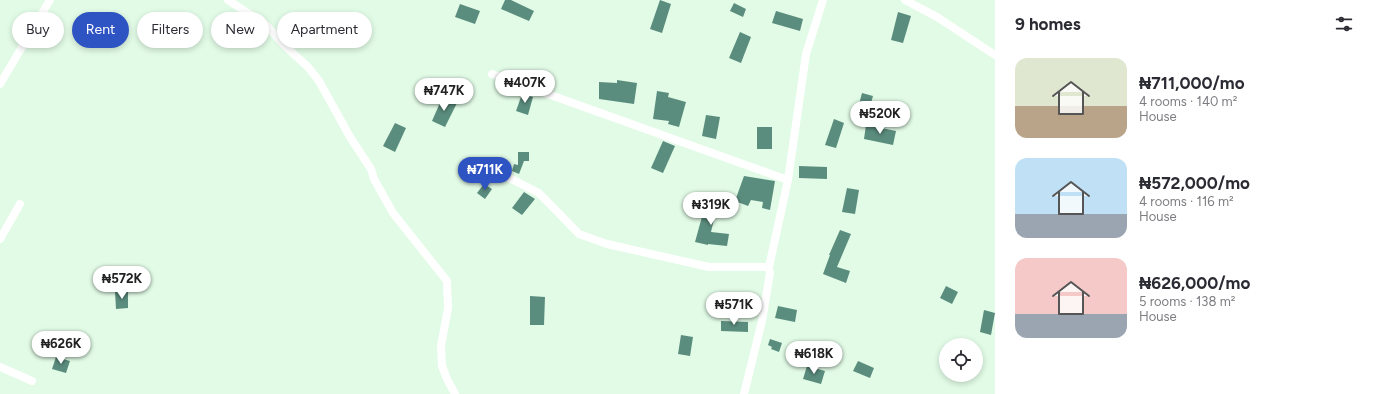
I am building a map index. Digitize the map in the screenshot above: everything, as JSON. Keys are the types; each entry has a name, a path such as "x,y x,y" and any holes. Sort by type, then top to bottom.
{"street":[{"path":"0,84 50,0"},
{"path":"228,0 266,24 285,46 308,67 319,81 350,137 371,169 374,179 393,212 447,281 448,308 441,346 442,366 455,394"},
{"path":"744,394 762,321 770,273 769,267 788,180 806,54 823,0"},
{"path":"904,0 937,17 995,55"},
{"path":"492,74 788,180"},
{"path":"482,164 539,193 579,234 607,244 709,267 769,267"},
{"path":"0,239 20,204"},
{"path":"0,367 32,381"}],"building":[{"path":"505,0 511,0 534,11 529,21 501,9"},
{"path":"660,0 671,4 662,33 650,29"},
{"path":"734,3 746,9 743,17 730,11"},
{"path":"460,4 480,11 475,24 455,17"},
{"path":"776,11 803,19 800,31 772,23"},
{"path":"898,12 911,16 903,43 891,40"},
{"path":"740,32 751,37 741,63 729,58"},
{"path":"617,80 637,83 634,104 599,99 599,82 617,83"},
{"path":"657,91 669,93 668,97 686,102 679,127 668,124 669,121 653,119"},
{"path":"862,93 873,96 869,110 858,108"},
{"path":"522,94 533,97 528,115 516,111"},
{"path":"443,96 457,103 445,127 432,121"},
{"path":"706,115 720,117 716,139 702,136"},
{"path":"834,119 844,123 836,148 825,145"},
{"path":"395,123 406,128 395,152 383,146"},
{"path":"866,125 896,131 893,145 864,139"},
{"path":"757,127 772,127 772,149 757,149"},
{"path":"663,141 675,146 663,173 651,168"},
{"path":"518,152 529,152 529,161 524,161 519,174 512,171 514,164 518,165"},
{"path":"799,166 827,167 827,179 799,178"},
{"path":"744,176 775,181 770,210 762,208 763,202 751,200 748,206 735,201"},
{"path":"484,184 492,189 485,199 477,193"},
{"path":"847,188 859,190 855,214 842,212"},
{"path":"524,192 535,199 522,215 512,208"},
{"path":"708,195 720,199 711,232 729,234 727,246 708,245 695,242"},
{"path":"840,230 851,234 837,267 850,271 846,283 823,274 829,255"},
{"path":"946,286 958,292 952,304 940,298"},
{"path":"115,291 128,291 128,308 116,309"},
{"path":"530,296 545,297 544,325 530,325"},
{"path":"778,306 797,310 795,322 775,318"},
{"path":"984,310 995,313 991,335 980,332"},
{"path":"721,321 748,322 748,332 721,331"},
{"path":"681,335 693,337 690,356 678,354"},
{"path":"770,339 782,343 779,352 771,349 772,347 768,345"},
{"path":"56,357 70,361 66,373 52,369"},
{"path":"858,361 874,368 870,378 853,371"},
{"path":"807,366 825,371 821,384 803,379"}]}
